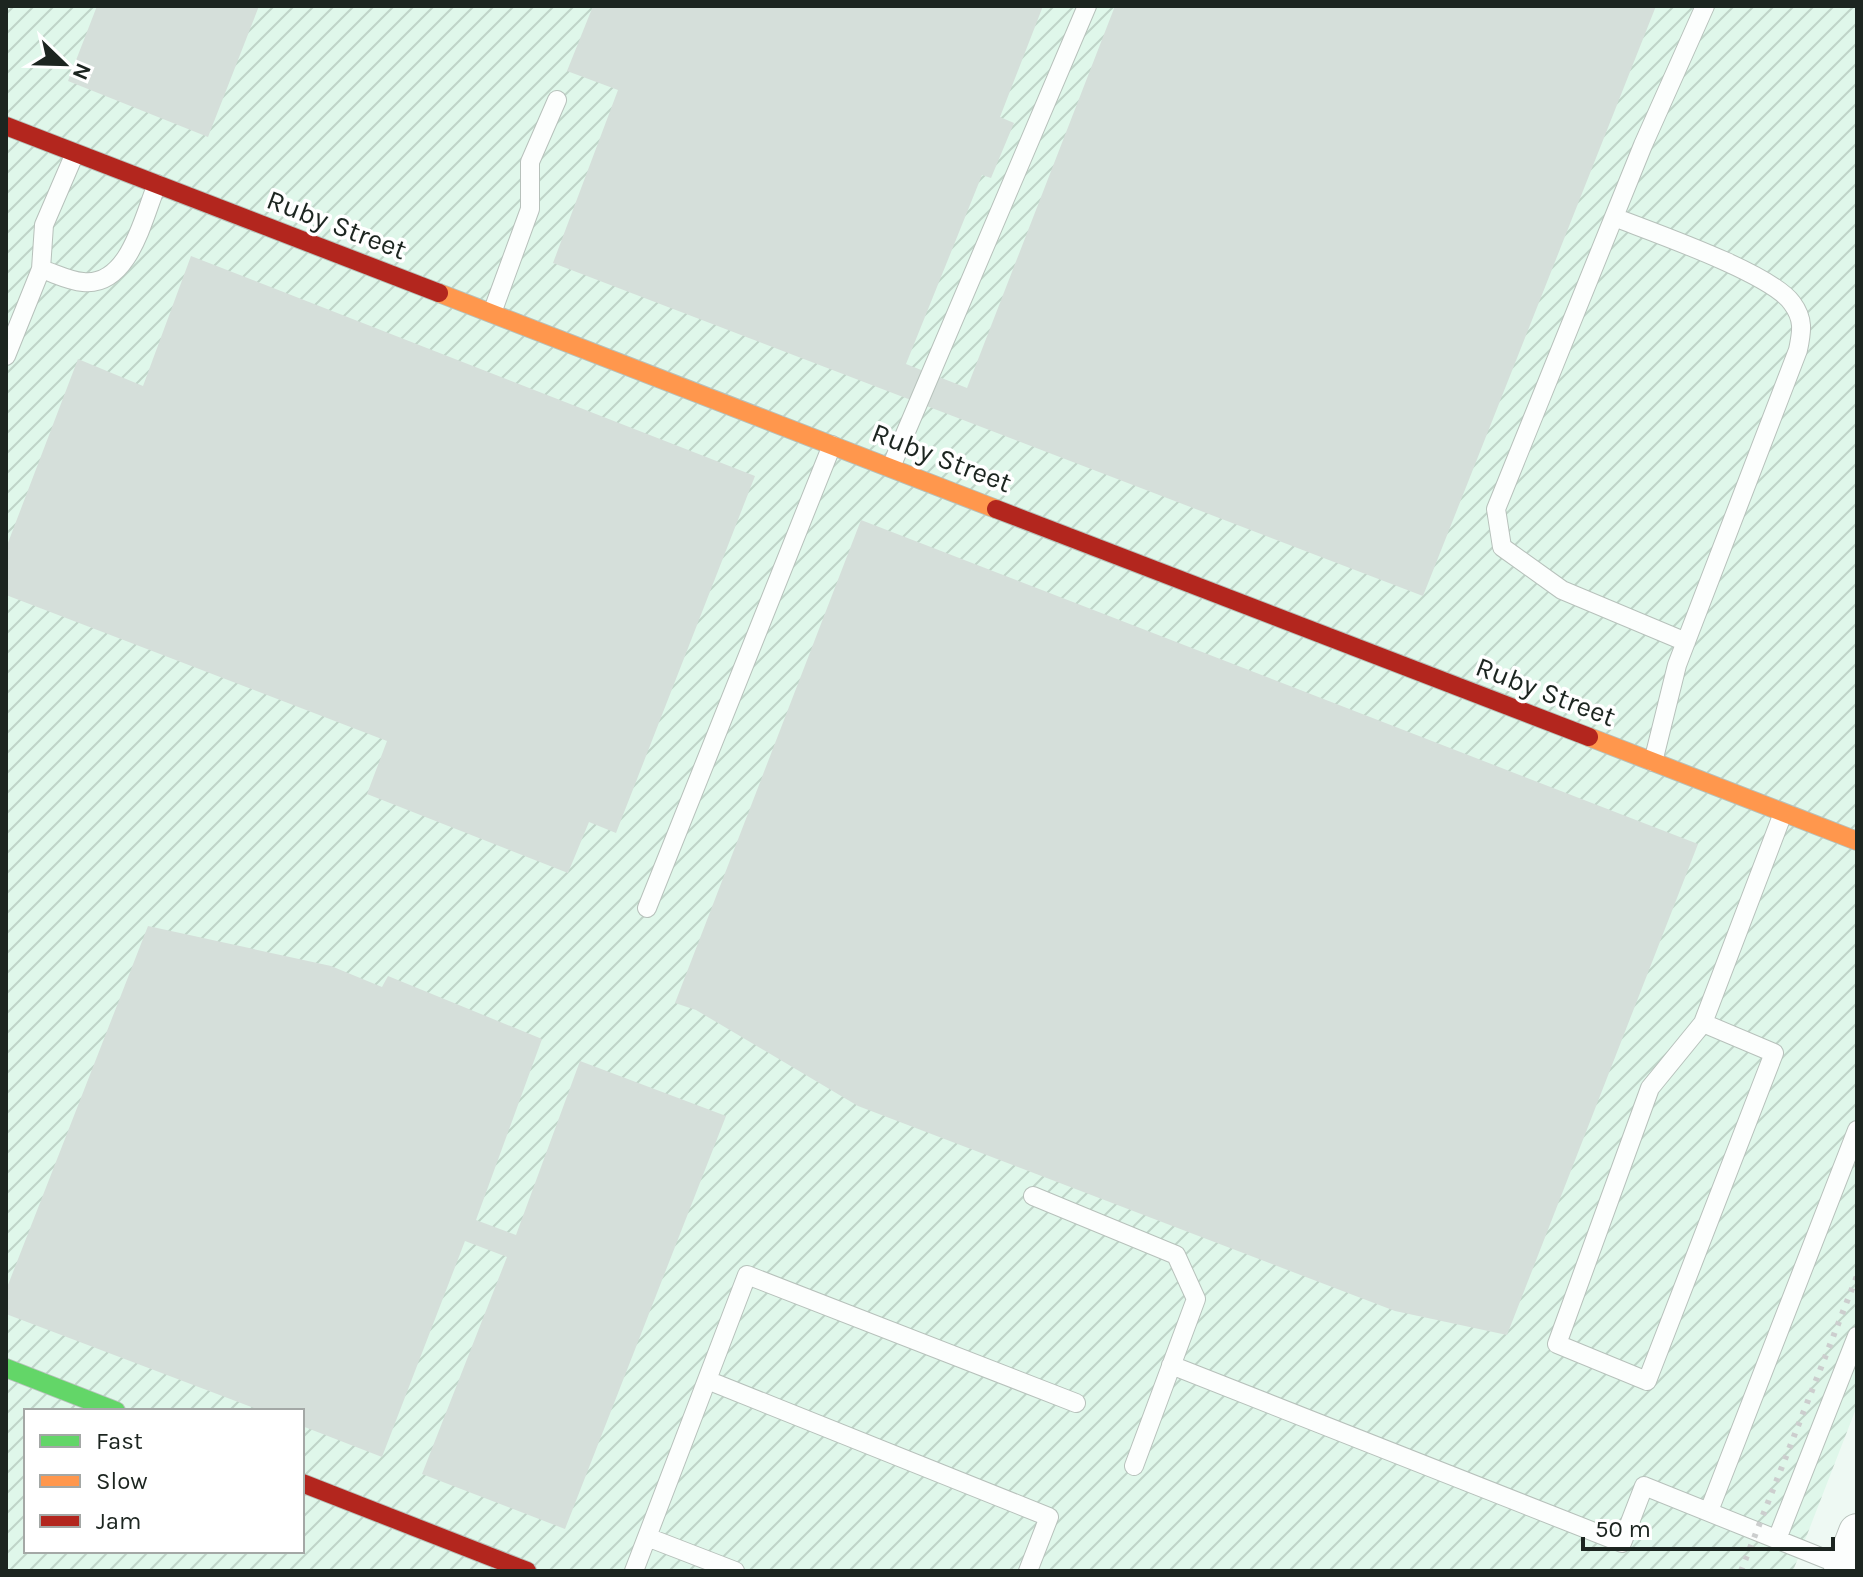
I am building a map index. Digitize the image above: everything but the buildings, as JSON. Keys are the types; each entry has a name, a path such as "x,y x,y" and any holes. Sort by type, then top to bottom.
{"street":[{"name":"Ruby Street","path":"6,126 1857,841"},
{"path":"6,1368 111,1409"},
{"path":"304,1484 527,1571"},
{"path":"1842,1569 1857,1532"}],"lane":[{"path":"891,468 1087,6"},
{"path":"1686,642 1562,590 1502,547 1496,509 1614,217 1705,6"},
{"path":"491,313 530,209 530,162 557,100"},
{"path":"6,356 41,269 44,225 75,153"},
{"path":"41,269 83,283 105,281 122,267 157,184"},
{"path":"1614,217 1746,270 1791,300 1803,324 1798,350 1686,642 1653,762"},
{"path":"647,908 832,445"},
{"path":"1703,1023 1774,1053 1647,1381 1557,1344 1650,1088 1703,1023 1783,813"},
{"path":"1709,1511 1857,1130"},
{"path":"1033,1196 1176,1255 1196,1299 1134,1466"},
{"path":"634,1571 747,1275 1076,1403"},
{"path":"1777,1539 1857,1336"},
{"path":"1171,1365 1622,1543 1644,1486 1777,1539 1842,1569"},
{"path":"707,1380 1049,1517 1028,1571"},
{"path":"647,1537 735,1571"}],"shaded area":[{"path":"6,6 1857,6 1857,1406 1793,1571 6,1571"}],"railway":[{"path":"1741,1571 1857,1276"}],"traffic: fast":[{"path":"6,1368 111,1409"}],"traffic: slow":[{"path":"439,293 996,509"},
{"path":"1589,737 1857,841"}],"traffic: jam":[{"path":"6,126 439,293"},
{"path":"996,509 1589,737"},
{"path":"304,1484 527,1571"}]}
